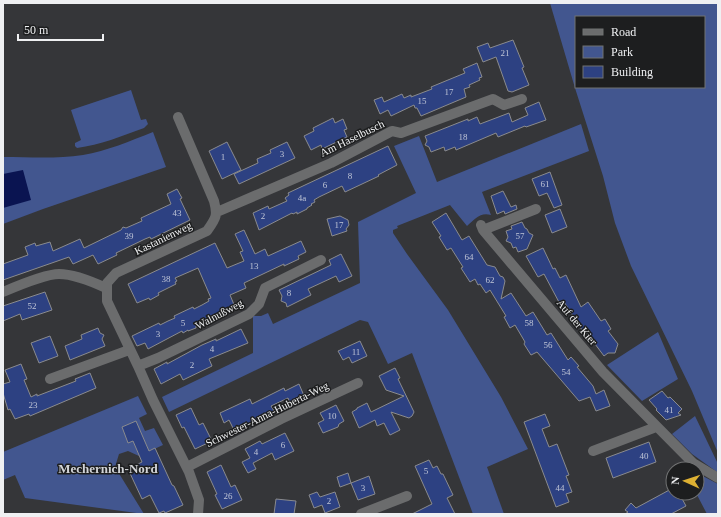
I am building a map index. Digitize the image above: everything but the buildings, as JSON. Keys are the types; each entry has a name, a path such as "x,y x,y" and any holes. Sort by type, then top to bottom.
{"street":[{"name":"Am Haselbusch","path":"217,212 331,163 392,131 401,133 493,98 504,105 522,99"},
{"path":"178,117 214,201 217,212"},
{"name":"Auf der Kier","path":"536,209 482,228 602,372 693,463 718,478"},
{"name":"Kastanienweg","path":"106,288 107,283 116,273 207,231 215,220 217,212"},
{"name":"Walnußweg","path":"138,366 248,314 259,304 264,288 321,260"},
{"path":"3,292 34,280 58,274 71,275 106,288 107,302 153,400 187,467 199,500 198,514"},
{"path":"50,379 129,350"},
{"name":"Schwester-Anna-Huberta-Weg","path":"187,467 281,419 358,384"},
{"path":"593,451 656,426"},
{"path":"361,514 408,496"}],"green space":[{"path":"550,3 718,3 718,453 692,391 631,266 615,223 603,176 575,88"},
{"path":"131,90 141,120 146,119 148,124 144,128 111,140 77,148 75,143 81,140 71,110"},
{"path":"581,124 589,151 482,192 491,215 481,215 467,226 450,205 397,226 398,228 393,230 393,233 407,254 448,310 501,397 528,449 487,467 504,514 473,514 412,353 388,364 368,322 360,320 169,412 162,397 253,353 253,316 261,316 268,313 273,324 360,283 358,222 416,193 394,146 419,136 437,182"},
{"path":"153,132 166,167 3,224 3,157 53,157 83,155 110,148"},
{"path":"658,332 678,379 642,401 607,365"},
{"path":"138,396 147,414 139,418 145,431 154,428 163,445 139,456 128,451 119,454 115,467 144,514 25,498 15,475 3,480 3,452"},
{"path":"695,416 718,464 717,472 705,463 705,461 702,461 692,454 672,434"},
{"path":"705,477 718,484 718,514 707,514 700,501 705,501"}],"shaded area":[{"path":"23,170 31,200 3,208 3,174"}],"district":[{"name":"Mechernich-Nord","path":"108,468"}]}
